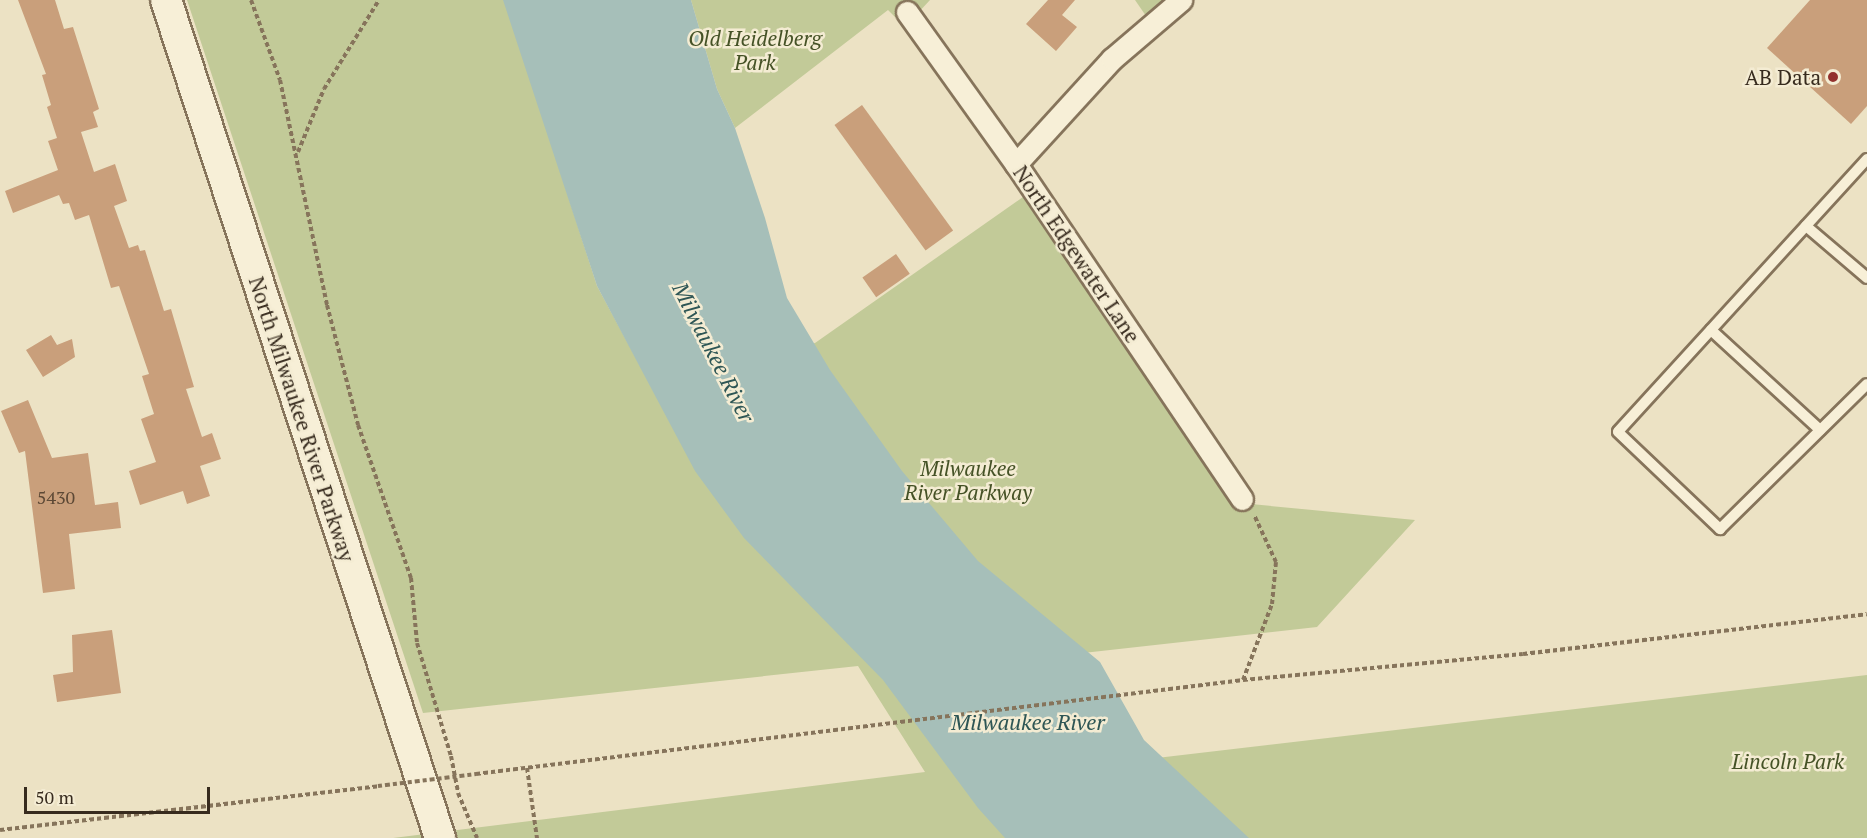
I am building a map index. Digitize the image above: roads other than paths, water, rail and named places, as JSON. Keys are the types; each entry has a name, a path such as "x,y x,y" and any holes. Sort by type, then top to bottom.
{"street":[{"name":"North Milwaukee River Parkway","path":"166,0 440,838"},
{"path":"1016,164 1112,59 1180,0"},
{"name":"North Edgewater Lane","path":"907,12 1016,164 1242,499"}],"lane":[{"path":"1867,159 1618,432 1720,529 1867,384"},
{"path":"1806,226 1867,278"},
{"path":"1711,330 1820,430"}],"water":[{"name":"Milwaukee River","path":"503,0 691,0 717,89 735,128 765,218 787,298 830,370 902,471 978,561 1100,662 1144,740 1249,838 1005,838 978,808 883,680 744,538 695,471 597,286"}],"place":[{"name":"AB Data","path":"1833,77"}],"park label":[{"name":"Old Heidelberg Park","path":"755,50"},
{"name":"Milwaukee River Parkway","path":"968,480"},
{"name":"Lincoln Park","path":"1788,761"}]}
